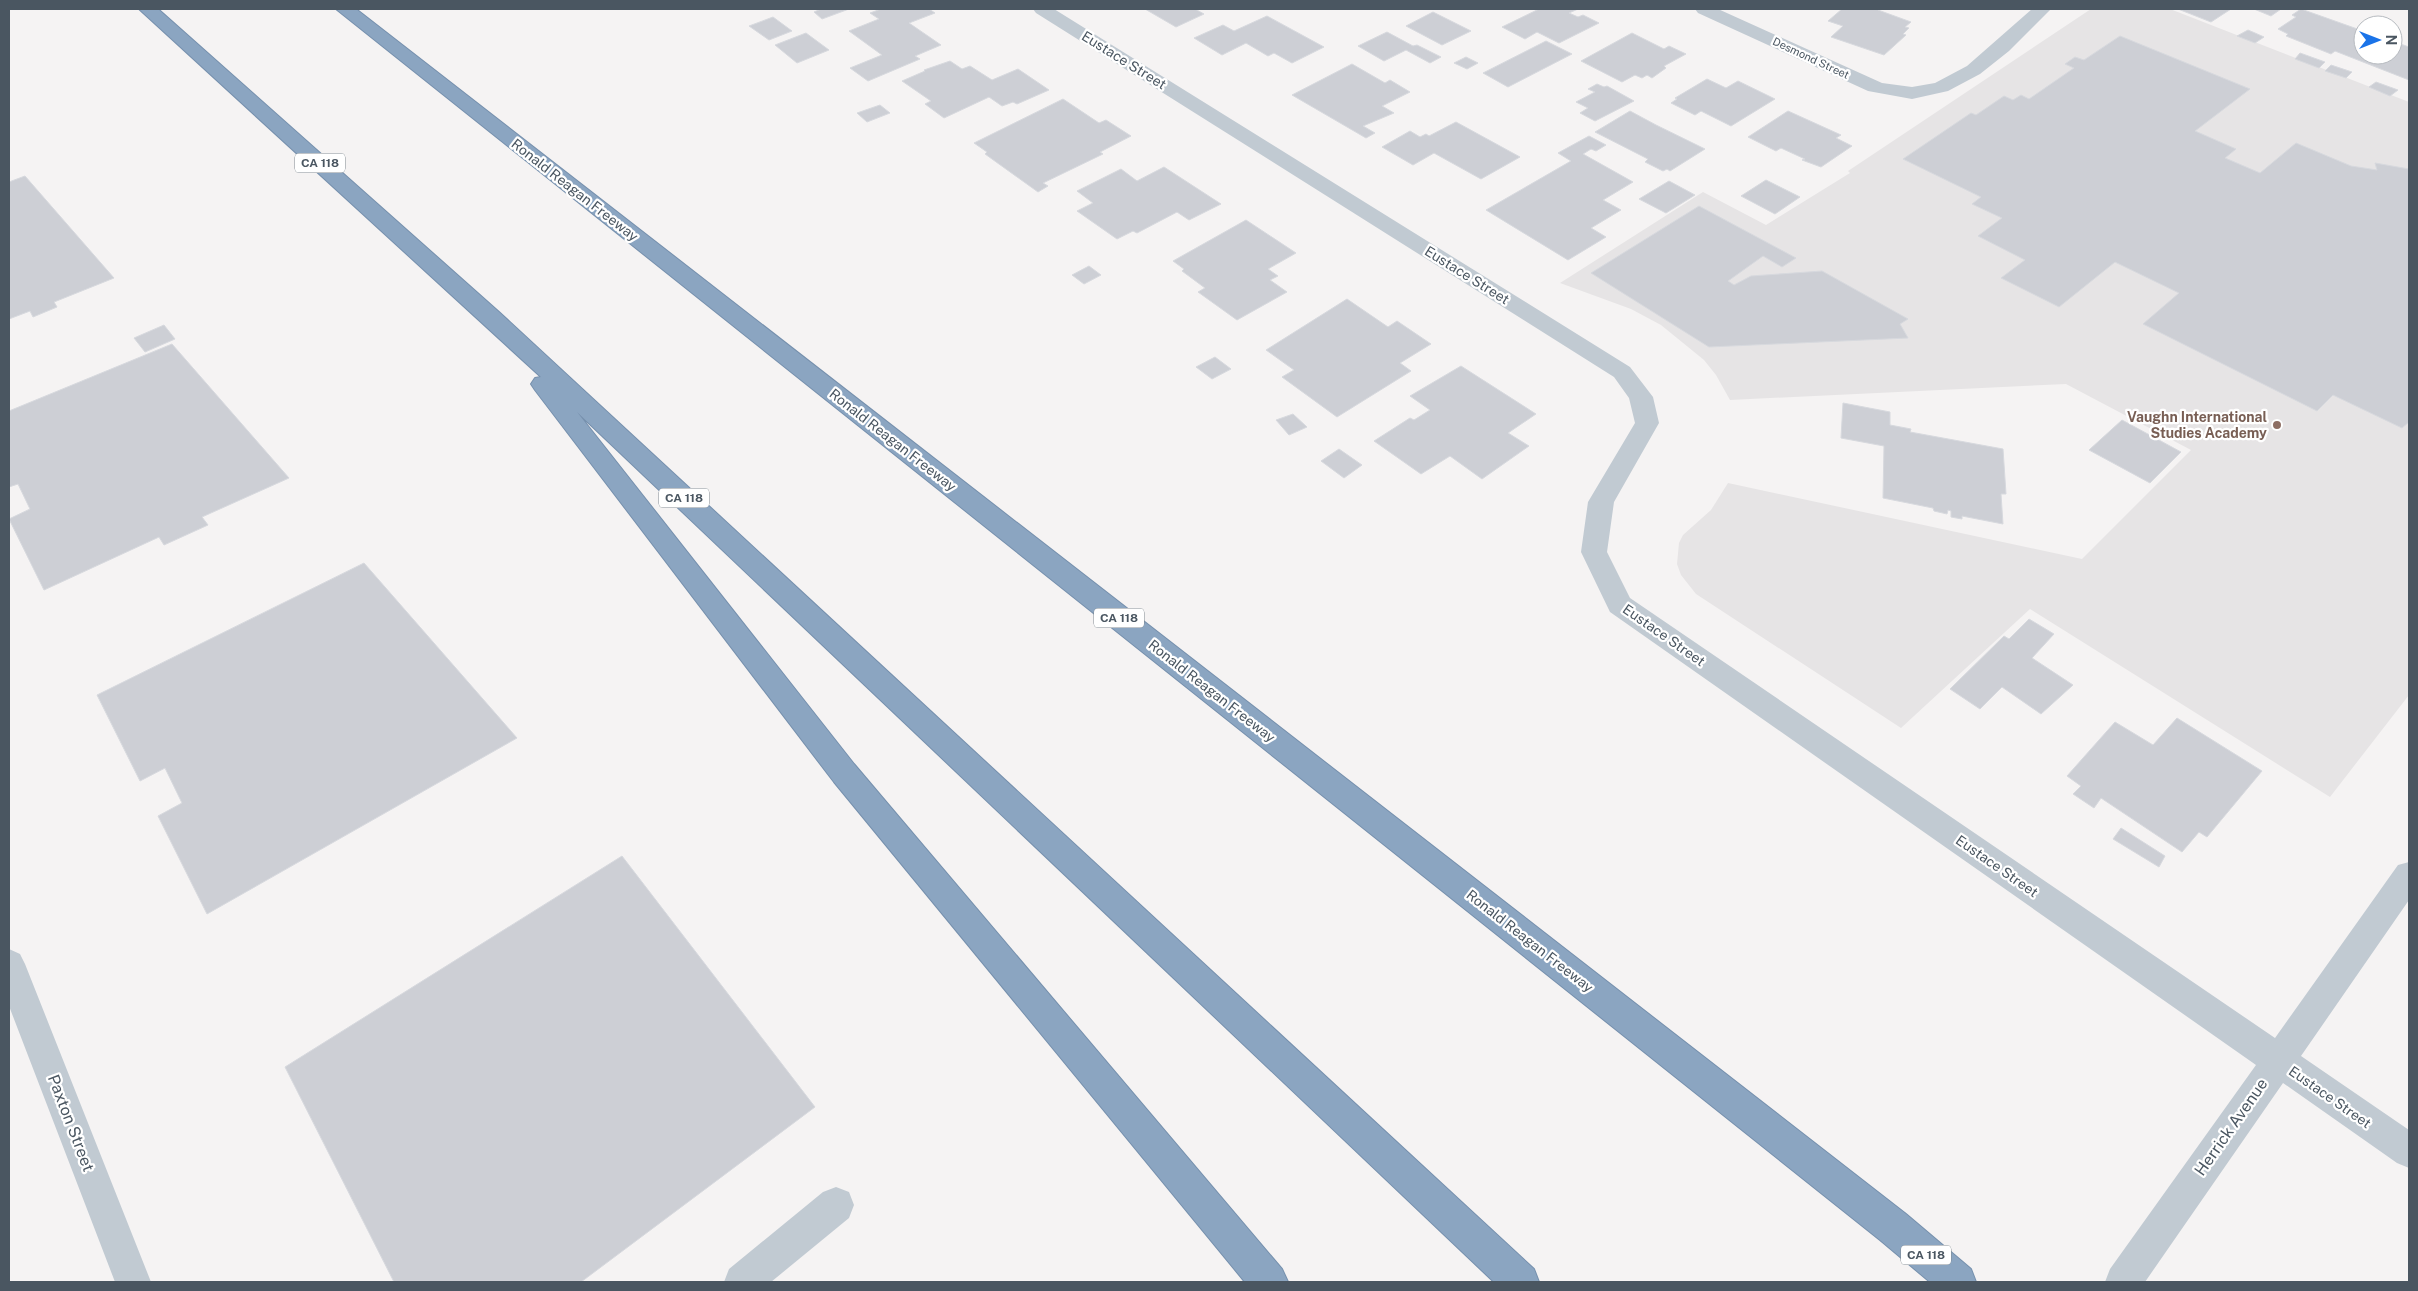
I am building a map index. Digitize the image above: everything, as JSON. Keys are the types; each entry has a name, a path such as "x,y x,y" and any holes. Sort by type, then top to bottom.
{"highway":[{"name":"CA 118","path":"148,9 491,317 1521,1282"},
{"name":"Ronald Reagan Freeway","path":"346,9 1893,1227 1958,1282"},
{"path":"491,317 844,773 1269,1282"}],"street":[{"name":"Eustace Street","path":"1042,9 1622,372 1641,397 1646,423 1601,502 1594,552 1620,605 2409,1152"},
{"name":"Desmond Street","path":"1704,9 1875,88 1897,92 1923,92 1944,88 1963,78 1983,63 2042,9"},
{"name":"Herrick Avenue","path":"2123,1282 2409,875"},
{"name":"Paxton Street","path":"9,964 133,1282"},
{"path":"742,1282 836,1205"}],"shaded area":[{"name":"Vaughn International Studies Academy","path":"2091,9 2170,9 2409,102 2409,695 2330,797 2030,609 1901,728 1696,594 1681,575 1677,564 1679,543 1683,535 1711,510 1728,483 2082,559 2191,450 2066,384 1730,400 1716,375 1704,360 1661,325 1631,309 1560,283 1703,192 1766,225 1850,173 1848,171"}],"building":[{"path":"821,9 849,9 822,19 814,12"},
{"path":"881,9 929,9 935,13 909,23 941,45 915,56 920,59 868,81 850,68 882,55 849,31 879,19 870,13"},
{"path":"1145,9 1195,9 1204,14 1176,27"},
{"path":"1539,9 1578,9 1569,13 1578,17 1583,15 1599,23 1559,43 1537,32 1525,39 1502,27"},
{"path":"1842,9 1879,9 1911,22 1905,27 1909,28 1903,34 1906,35 1884,55 1831,37 1843,26 1828,21"},
{"path":"2178,9 2231,9 2211,22"},
{"path":"2254,9 2281,9 2271,16"},
{"path":"2301,9 2353,27 2353,58 2335,51 2331,54 2286,36 2288,34 2278,29 2296,17 2292,15"},
{"path":"1433,12 1471,31 1442,45 1406,26"},
{"path":"1267,16 1324,47 1292,63 1274,53 1268,56 1246,43 1222,55 1194,38 1223,25 1234,31"},
{"path":"773,17 792,31 769,40 749,26"},
{"path":"2248,30 2264,37 2255,43 2237,36"},
{"path":"1387,32 1413,46 1417,45 1441,57 1430,63 1406,50 1384,61 1358,46"},
{"path":"806,33 829,50 797,63 775,45"},
{"path":"1632,33 1664,49 1669,46 1686,54 1664,66 1666,68 1652,78 1647,75 1642,78 1635,75 1622,82 1581,61"},
{"path":"2120,36 2250,89 2195,131 2236,149 2225,158 2260,173 2296,143 2351,166 2377,170 2375,163 2409,169 2409,422 2402,428 2333,395 2317,411 2143,324 2179,293 2115,262 2059,307 2001,278 2025,260 1978,236 2002,218 1972,204 1981,197 1903,159 1971,113 1976,115 2004,96 2013,100 2021,95 2029,99 2074,68 2065,64 2075,57 2084,60"},
{"path":"1546,41 1572,54 1508,87 1483,73"},
{"path":"2403,45 2409,47 2409,80 2371,65 2403,65"},
{"path":"2300,53 2325,62 2319,68 2295,59"},
{"path":"1466,57 1478,63 1467,69 1454,63"},
{"path":"950,61 962,69 970,66 992,80 1018,69 1049,90 1017,104 1013,102 1002,106 989,97 944,118 925,104 931,101 902,81 924,70"},
{"path":"1352,64 1385,83 1390,80 1410,92 1382,106 1394,113 1363,126 1375,133 1366,138 1292,95"},
{"path":"2331,65 2352,72 2346,78 2325,71"},
{"path":"1707,79 1726,88 1738,81 1775,99 1731,126 1701,111 1695,115 1671,103 1677,99 1675,98"},
{"path":"2376,82 2398,90 2390,96 2369,87"},
{"path":"1597,84 1604,87 1607,86 1634,101 1595,121 1580,113 1588,108 1576,102 1595,92 1588,89"},
{"path":"1063,99 1099,123 1106,120 1131,136 1100,152 1103,154 1043,183 1048,186 1038,192 985,154 987,152 974,143"},
{"path":"880,105 890,113 867,122 857,113"},
{"path":"1630,111 1705,149 1670,171 1667,169 1663,171 1645,162 1648,159 1595,132"},
{"path":"1788,111 1841,135 1836,138 1852,146 1821,167 1802,160 1805,159 1781,148 1776,151 1748,137"},
{"path":"1456,122 1520,157 1481,179 1434,153 1413,165 1382,147 1410,131 1420,137 1426,134 1429,136"},
{"path":"1589,136 1606,145 1596,151 1591,149 1583,154 1633,182 1603,200 1621,210 1591,228 1606,237 1568,260 1486,210 1571,161 1558,153"},
{"path":"1164,167 1221,204 1189,220 1177,212 1137,233 1133,231 1117,239 1077,211 1093,203 1077,191 1121,169 1137,181"},
{"path":"25,176 114,278 54,302 57,307 33,317 30,311 9,319 9,182"},
{"path":"1766,180 1800,197 1775,214 1741,196"},
{"path":"1669,181 1695,195 1666,213 1639,199"},
{"path":"1699,206 1796,258 1782,267 1763,256 1728,281 1734,285 1751,276 1822,271 1908,319 1900,324 1908,338 1709,347 1591,273"},
{"path":"1246,220 1296,253 1268,269 1278,276 1270,280 1287,292 1237,320 1198,292 1205,288 1182,271 1184,269 1173,261"},
{"path":"1089,266 1101,275 1084,284 1072,275"},
{"path":"1347,299 1388,327 1397,321 1431,344 1400,363 1411,371 1337,417 1282,377 1294,370 1266,350"},
{"path":"164,325 175,339 145,352 134,338"},
{"path":"172,344 289,478 202,517 208,525 164,545 159,537 44,590 9,519 30,509 18,484 9,487 9,411"},
{"path":"1215,357 1231,369 1212,379 1196,367"},
{"path":"1461,366 1536,414 1508,433 1529,446 1482,479 1450,456 1421,474 1374,441 1410,418 1414,420 1430,410 1410,396"},
{"path":"1843,403 1890,412 1890,425 1911,429 1910,432 2003,449 2006,494 2001,494 2003,524 1962,516 1962,519 1951,517 1951,511 1948,510 1947,514 1934,511 1933,508 1883,498 1884,446 1841,438"},
{"path":"1293,414 1307,427 1289,435 1276,420"},
{"path":"2122,420 2181,452 2150,483 2089,450"},
{"path":"1339,449 1362,465 1344,478 1321,461"},
{"path":"364,563 517,738 207,914 158,816 182,803 165,768 140,781 97,695"},
{"path":"2029,619 2054,634 2032,658 2073,685 2041,714 2002,687 1980,709 1950,689 2004,636 2009,639"},
{"path":"2177,718 2262,771 2207,837 2199,832 2182,852 2101,798 2094,808 2073,794 2081,786 2067,776 2115,722 2153,745"},
{"path":"2121,828 2165,856 2159,867 2113,839"},
{"path":"622,856 815,1107 581,1282 394,1282 285,1067"}],"place":[{"name":"Vaughn International Studies Academy","path":"2277,425"}]}
